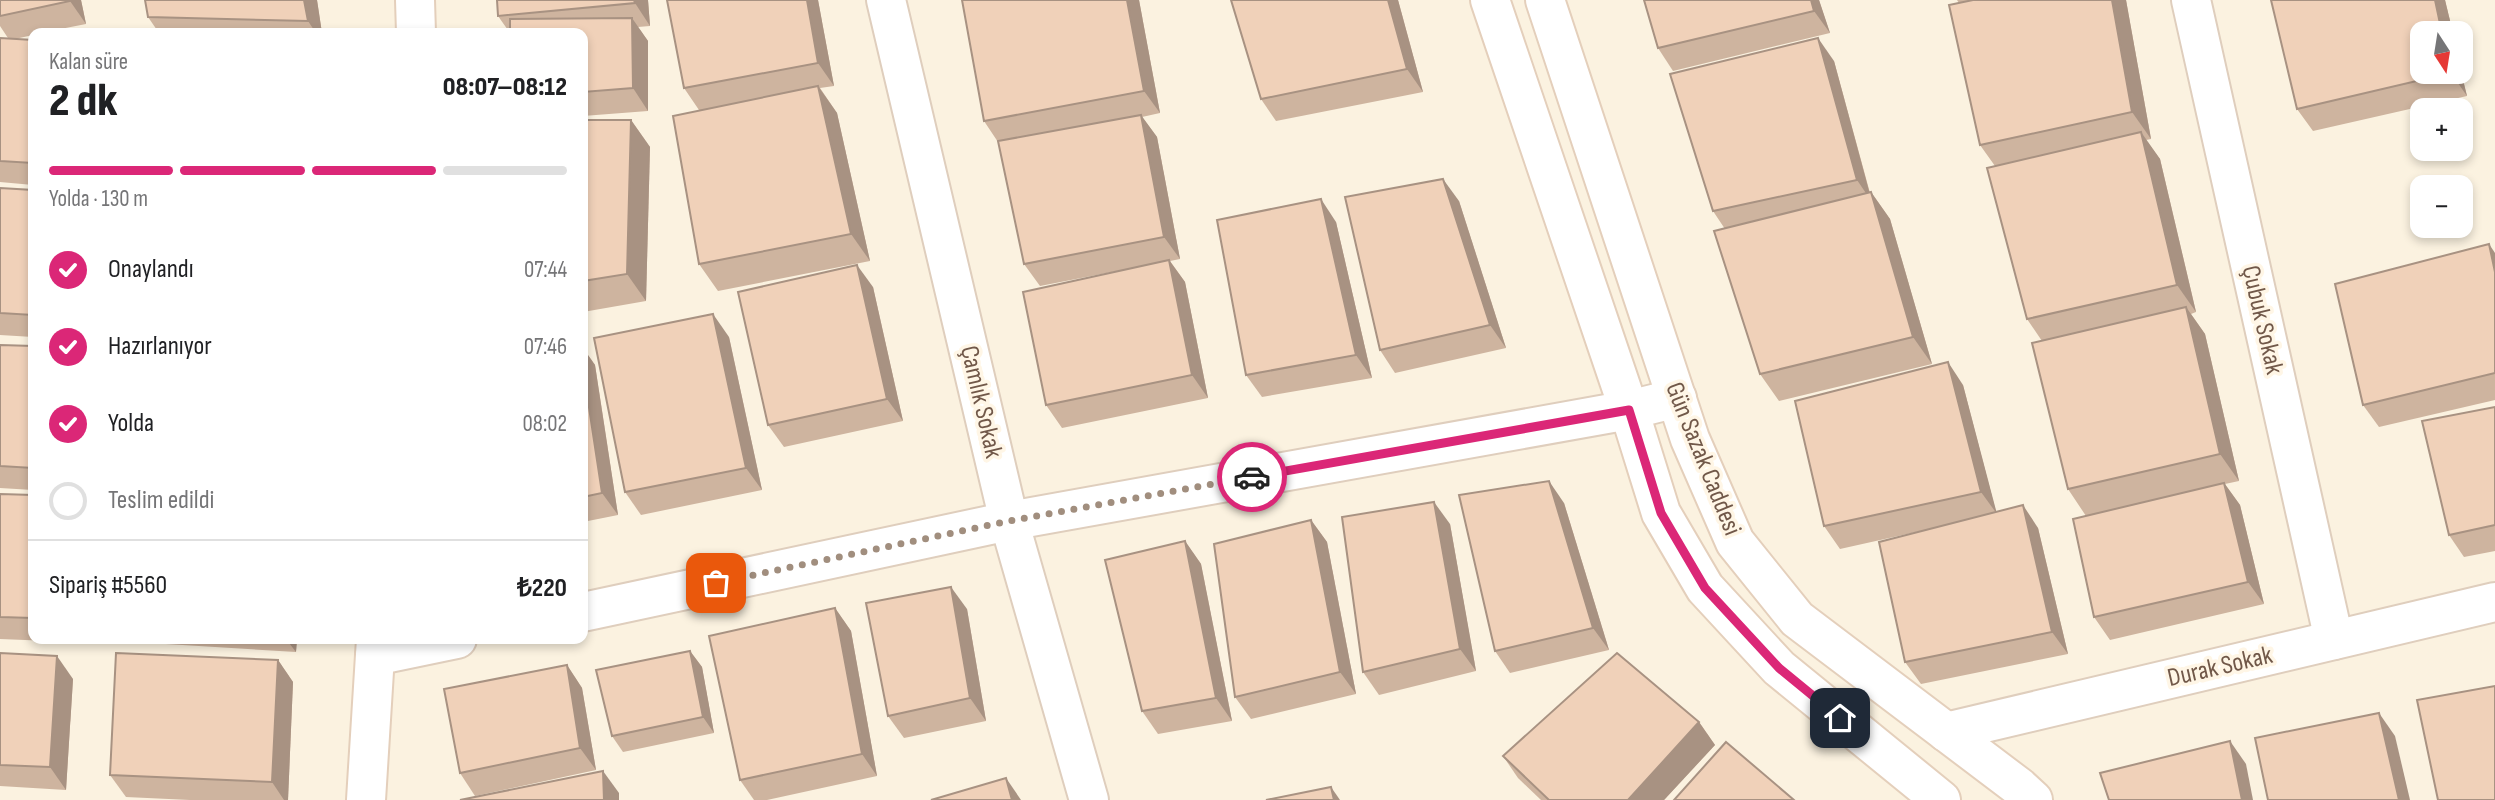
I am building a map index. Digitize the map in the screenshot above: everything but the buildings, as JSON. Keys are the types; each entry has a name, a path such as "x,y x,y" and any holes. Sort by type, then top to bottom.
{"street":[{"path":"415,0 416,28"},
{"name":"Çamlık Sokak","path":"886,0 1009,521 1089,800"},
{"name":"Gün Sazak Caddesi","path":"1490,0 1629,410 1661,513 1705,588 1779,668 1941,800"},
{"name":"Gün Sazak Caddesi","path":"1545,0 1690,439 1735,542 1797,619 2033,800"},
{"name":"Çubuk Sokak","path":"2191,0 2334,640"},
{"path":"588,611 1009,521 1629,410 1677,398"},
{"name":"Durak Sokak","path":"1946,732 2495,602"},
{"path":"366,800 376,648 412,644"}],"way so far":[{"path":"716,583 1009,521 1252,477"}],"route":[{"path":"1252,477 1629,410 1661,513 1705,588 1779,668 1840,718"}]}
